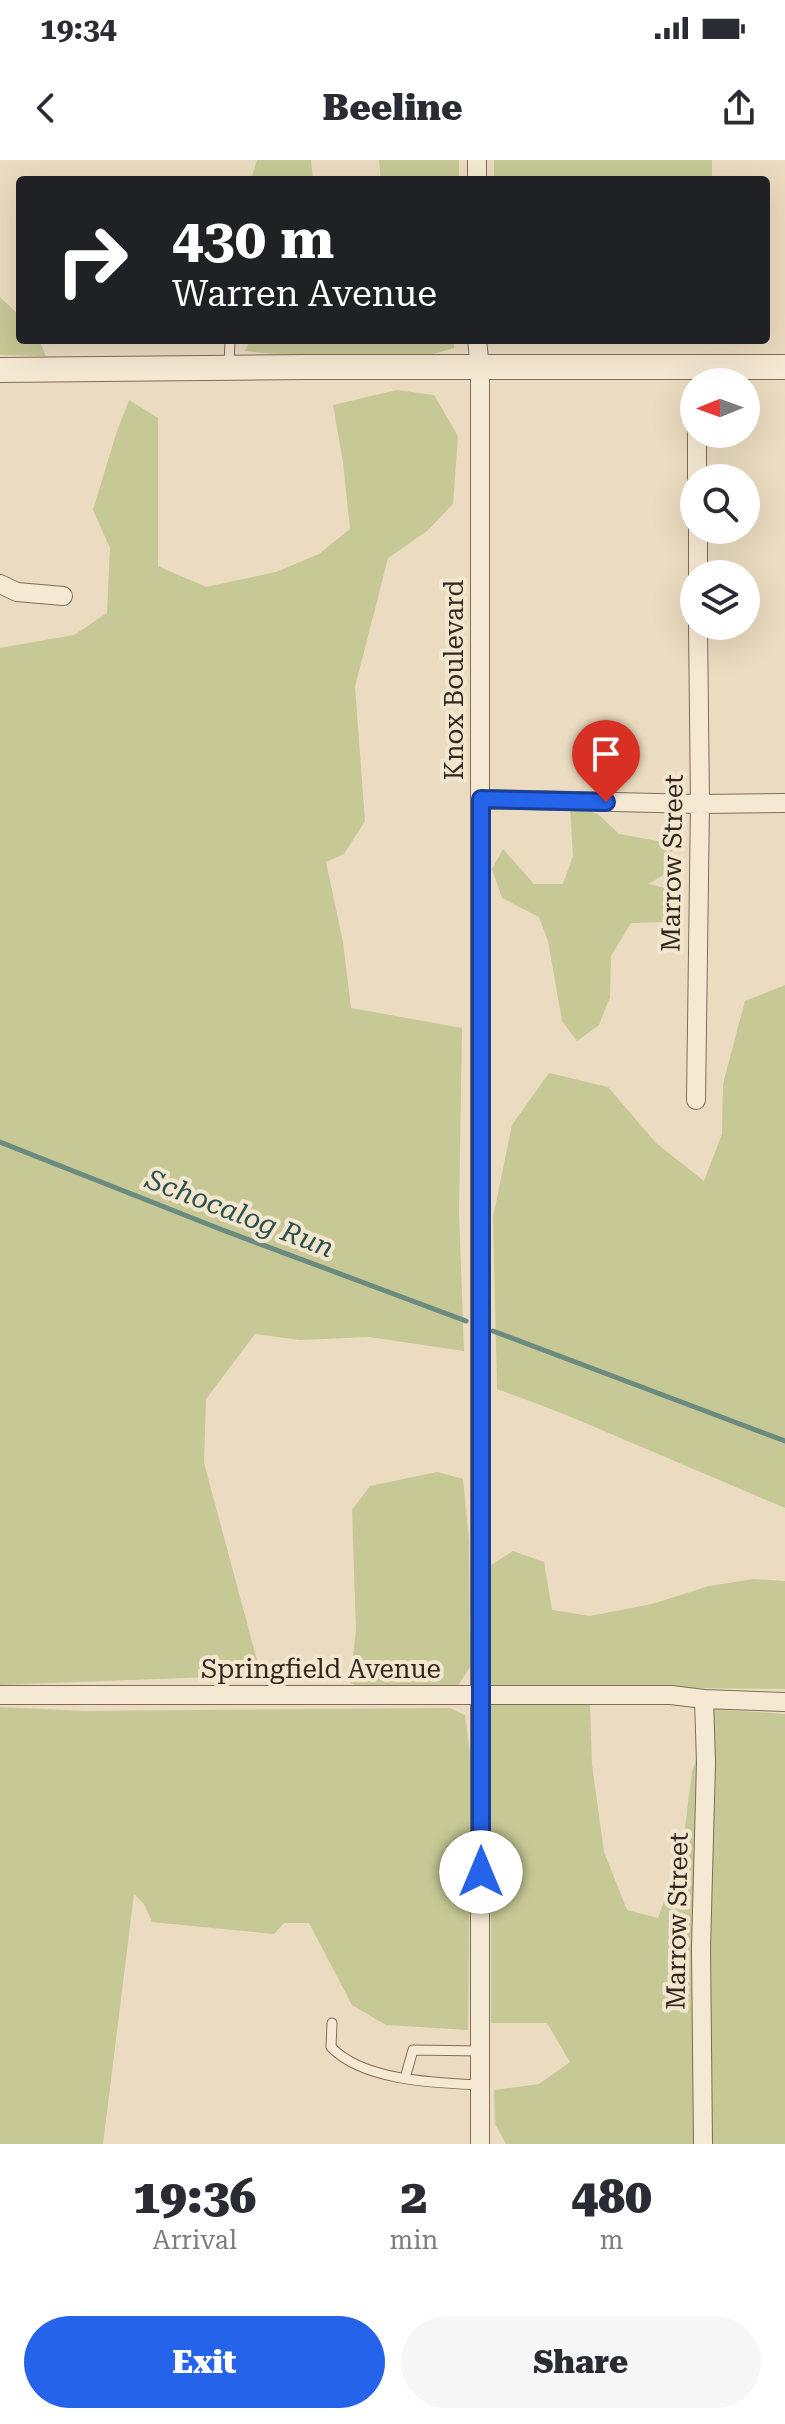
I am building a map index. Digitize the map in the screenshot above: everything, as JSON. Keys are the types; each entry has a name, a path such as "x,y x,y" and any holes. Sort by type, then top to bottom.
{"street":[{"name":"Knox Boulevard","path":"477,344 481,799 480,2144"},
{"path":"760,369 785,367"},
{"path":"0,370 480,368 680,374"},
{"path":"0,584 17,592 63,596"},
{"name":"Marrow Street","path":"696,1100 700,804 698,640"},
{"path":"481,799 785,803"},
{"name":"Springfield Avenue","path":"0,1695 671,1695 785,1702"},
{"name":"Marrow Street","path":"703,2144 701,1948 706,1763 704,1699"}],"lane":[{"path":"229,369 230,344"},
{"path":"332,2023 331,2047 340,2057 389,2076 433,2083 481,2085"},
{"path":"405,2078 413,2050 480,2051"}],"green space":[{"path":"257,160 311,160 313,176 252,176"},
{"path":"379,160 459,160 459,176 381,176"},
{"path":"494,160 712,160 712,176 494,176"},
{"path":"0,297 16,312 16,344 41,344 46,356 0,355"},
{"path":"248,344 454,344 454,348 433,354 274,354 245,351"},
{"path":"397,390 434,395 458,436 453,504 427,531 388,558 355,687 365,821 344,854 326,862 343,942 351,1008 462,1028 459,1212 464,1351 369,1337 300,1340 255,1334 206,1399 204,1463 261,1675 0,1685 0,648 74,635 107,613 110,548 93,510 129,400 158,418 158,566 206,587 276,572 319,554 350,529 333,405"},
{"path":"570,808 586,809 599,815 619,834 674,844 667,873 648,884 669,890 678,910 670,922 631,923 611,956 610,997 599,1025 577,1041 562,1021 548,941 539,917 502,898 492,869 503,849 534,884 563,884 573,856"},
{"path":"785,985 785,1508 564,1414 497,1389 493,1217 512,1125 549,1073 608,1087 656,1143 704,1181 722,1134 723,1084 745,1001"},
{"path":"437,1472 463,1479 469,1539 470,1667 457,1687 362,1691 350,1682 356,1630 352,1510 370,1486"},
{"path":"513,1551 544,1562 552,1610 590,1616 652,1604 709,1586 754,1579 785,1581 785,1689 490,1686 491,1565"},
{"path":"491,1705 590,1705 592,1765 604,1852 627,1910 658,1918 682,1852 692,1772 712,1709 785,1714 785,2144 506,2144 495,2124 494,2090 539,2084 570,2062 547,2023 491,2023"},
{"path":"0,1707 85,1711 450,1708 465,1715 471,1762 468,2030 386,2025 352,2005 309,1923 284,1923 274,1934 152,1922 144,1904 134,1894 103,2144 0,2144"}],"waterway":[{"name":"Schocalog Run","path":"0,1142 466,1321"},
{"name":"Schocalog Run","path":"493,1331 785,1441"}],"route":[{"path":"481,1872 481,799 606,802"}]}
